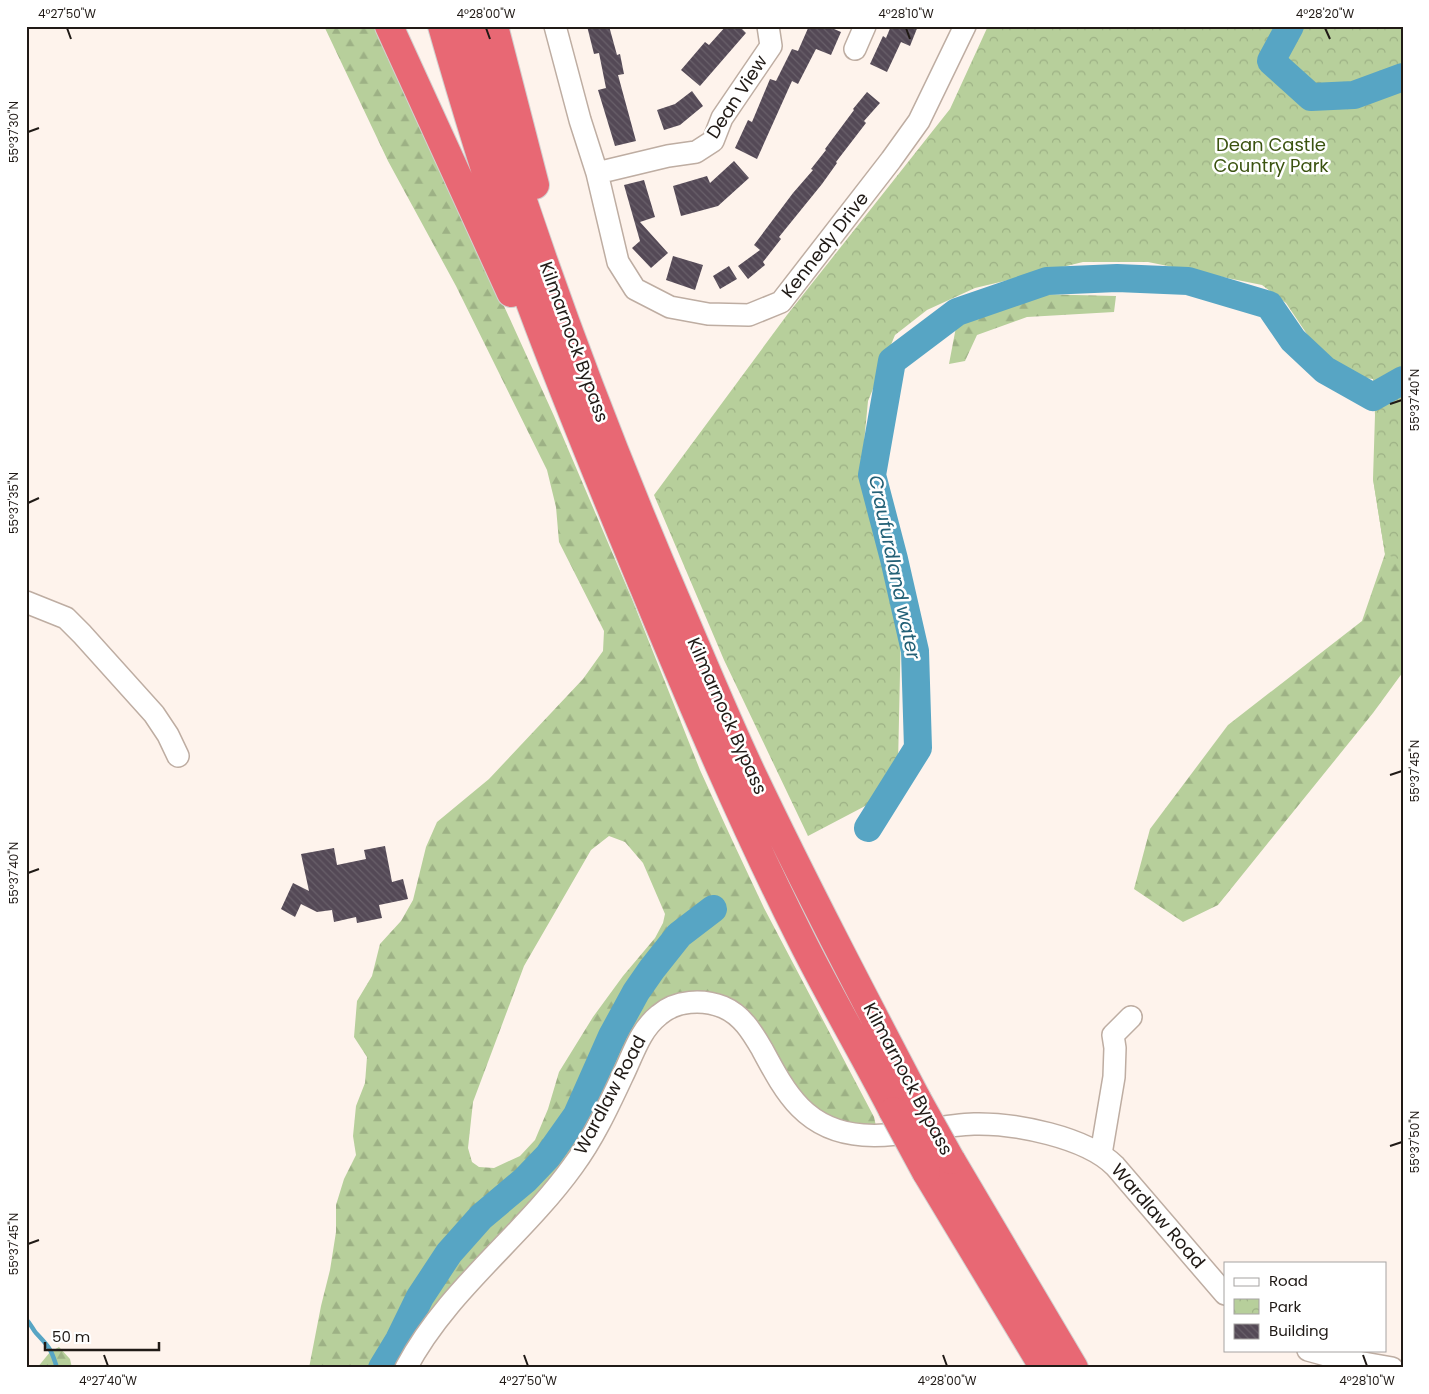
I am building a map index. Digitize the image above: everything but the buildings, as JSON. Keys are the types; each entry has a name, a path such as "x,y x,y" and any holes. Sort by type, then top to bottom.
{"highway":[{"path":"389,26 523,320 555,367"},
{"name":"Kilmarnock Bypass","path":"442,26 497,207 555,367 664,640 716,760 802,940 905,1105 951,1160 1074,1368"},
{"name":"Kilmarnock Bypass","path":"468,26 514,177 628,488 728,721 820,914 905,1105 926,1172 1044,1368"},
{"path":"494,26 531,172 552,240 562,309"}],"street":[{"name":"Kennedy Drive","path":"555,26 580,120 597,172 618,262 635,289 670,307 708,314 749,315 781,302 919,121 965,26"},
{"name":"Dean View","path":"597,172 668,156 696,152 713,141 722,118 771,46 768,26"},
{"path":"26,602 66,618 82,634 154,714 168,735 178,756"},
{"name":"Wardlaw Road","path":"406,1368 431,1328 469,1283 543,1203 573,1166 605,1112 640,1035 659,1015 670,1007 698,1002 725,1008 742,1020 794,1102 814,1119 841,1131 870,1136 974,1124 1012,1126 1072,1141 1101,1154 1116,1166 1224,1293"},
{"path":"1101,1154 1114,1076 1115,1048 1113,1035 1131,1017"},
{"path":"1315,1352 1341,1359 1392,1368"}],"green space":[{"path":"324,26 374,26 554,416 632,599 700,770 764,908 874,1117 878,1135 827,1126 734,1014 670,1007 605,1112 406,1368 309,1368 330,1270 336,1232 336,1205 344,1179 356,1155 353,1136 356,1106 365,1083 367,1057 354,1037 357,1001 372,976 380,944 401,921 413,900 426,847 437,822 489,779 583,679 603,651 604,631 559,542 556,507 547,470 456,286 388,161","holes":["609,836 625,842 643,863 665,914 663,923 655,938 623,976 593,1017 559,1072 548,1109 535,1140 520,1156 494,1168 479,1167 472,1162 468,1148 473,1102 524,966 591,850"]},
{"name":"Dean Castle Country Park","path":"988,26 1403,26 1403,561 1385,554 1373,479 1375,415 1373,379 1355,377 1317,349 1286,303 1262,285 1148,262 1083,262 975,288 927,310 895,335 868,401 861,474 901,628 898,765 869,804 808,836 724,660 654,495 787,315 950,109"},
{"path":"1034,294 1116,296 1114,312 1027,317 977,335 965,361 949,364 956,327"},
{"path":"1403,394 1403,672 1373,713 1218,905 1183,922 1134,889 1150,829 1228,725 1362,621 1385,554 1373,479"},
{"path":"59,1347 70,1359 72,1368 37,1368 50,1352"}],"waterway":[{"name":"Craufurdland water","path":"1290,26 1271,61 1311,97 1354,95 1403,77"},
{"name":"Craufurdland water","path":"868,828 918,748 915,651 872,475 892,361 957,312 1047,281 1117,278 1188,281 1269,305 1293,340 1325,370 1373,397 1403,380"},
{"name":"Craufurdland water","path":"382,1368 399,1340 420,1297 449,1253 481,1217 525,1180 548,1156 577,1115 612,1036 636,992 652,969 679,935 713,909"},
{"path":"26,1319 49,1348 57,1368"}]}
